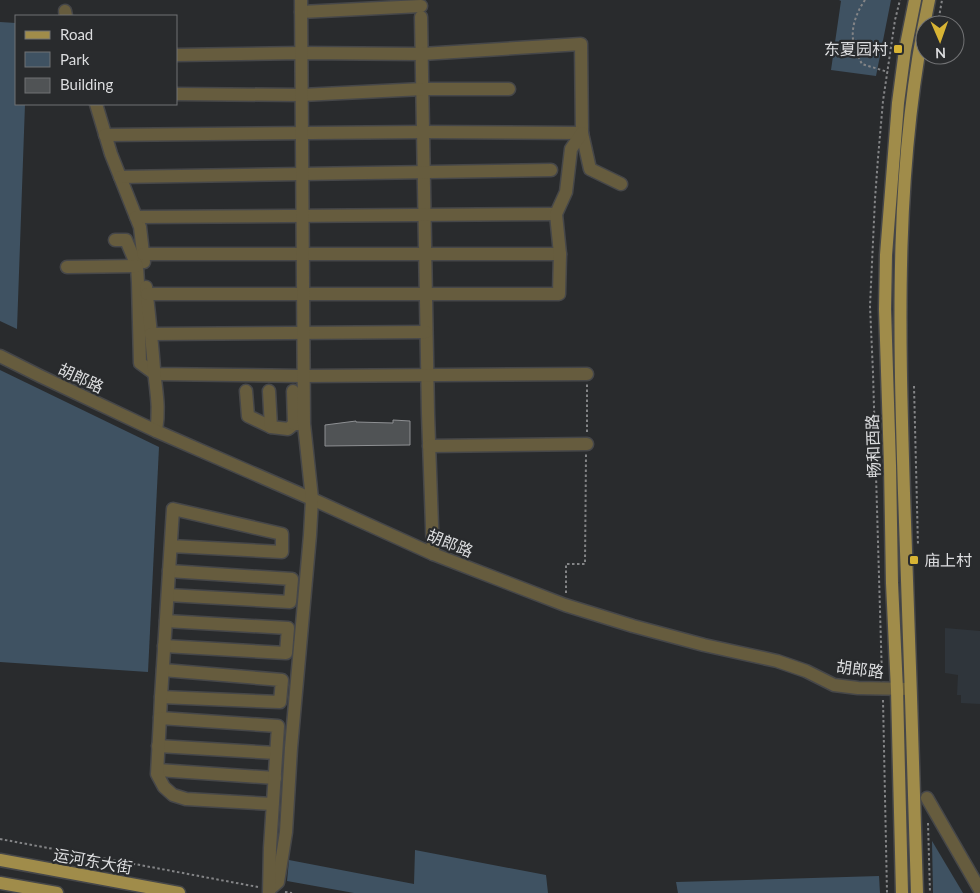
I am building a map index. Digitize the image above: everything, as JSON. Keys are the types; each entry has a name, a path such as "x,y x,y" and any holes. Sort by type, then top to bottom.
{"main road":[{"name":"畅和西路","path":"902,893 885,309 886,264 898,103 905,50 915,0"},
{"name":"畅和西路","path":"917,893 900,329 903,196 913,98 924,21 929,0"},
{"name":"运河东大街","path":"0,860 179,893"},
{"path":"0,883 56,893"}],"street":[{"path":"299,424 304,376 301,6 421,12 426,332 433,554"},
{"path":"178,55 422,54 580,44 582,133 590,169 621,184"},
{"path":"178,94 302,95 422,89 508,89"},
{"path":"96,105 120,177 140,227 138,283 140,363 154,374 304,376 587,374"},
{"path":"105,135 302,132 582,133"},
{"path":"147,294 559,294 560,254 556,214 566,192 571,150 582,133"},
{"path":"120,177 551,170"},
{"path":"136,217 556,214"},
{"path":"115,240 126,240 140,260 147,294 154,374 158,396 156,431"},
{"path":"68,267 140,260 303,254 560,254"},
{"path":"151,334 426,332"},
{"name":"胡郎路","path":"0,356 156,431 433,554 565,605 650,631 777,661 806,671 834,685 858,688 911,689"},
{"path":"246,390 248,416 271,427 288,429 299,424"},
{"path":"270,391 271,427"},
{"path":"269,891 278,882 286,832 291,748 312,499 293,391"},
{"path":"429,446 587,444"},
{"path":"171,546 282,552 282,534 173,509 157,774 164,787 173,795 186,799 273,804"},
{"path":"168,595 290,602 292,579 169,571"},
{"path":"164,646 286,653 288,628 166,621"},
{"path":"161,697 280,702 282,680 163,670"},
{"path":"160,718 278,726 269,891"},
{"path":"158,746 276,754"},
{"path":"158,770 275,778"},
{"path":"927,798 980,890"}],"path":[{"path":"865,0 853,26 854,45 862,64 888,72"},
{"path":"939,15 942,0"},
{"path":"565,605 566,564 586,564 587,374"},
{"path":"914,379 918,548"},
{"path":"927,817 930,893"},
{"name":"运河东大街","path":"0,839 140,864 269,891"}],"shaded area":[{"path":"945,628 980,631 980,704 961,703 961,695 957,695 958,675 945,673"}],"green space":[{"path":"839,0 891,0 876,76 831,70 841,1"},
{"path":"0,22 15,23 15,105 25,105 17,329 0,321"},
{"path":"0,370 159,447 148,672 0,662"},
{"path":"932,841 963,893 933,893"},
{"path":"415,850 546,875 548,893 354,893 287,881 289,860 414,884"},
{"path":"879,876 880,893 678,893 676,882"}],"building":[{"path":"393,420 410,421 410,445 325,446 325,425 356,421 393,423"}],"place":[{"name":"东夏园村","path":"898,49"},
{"name":"庙上村","path":"914,560"}]}
